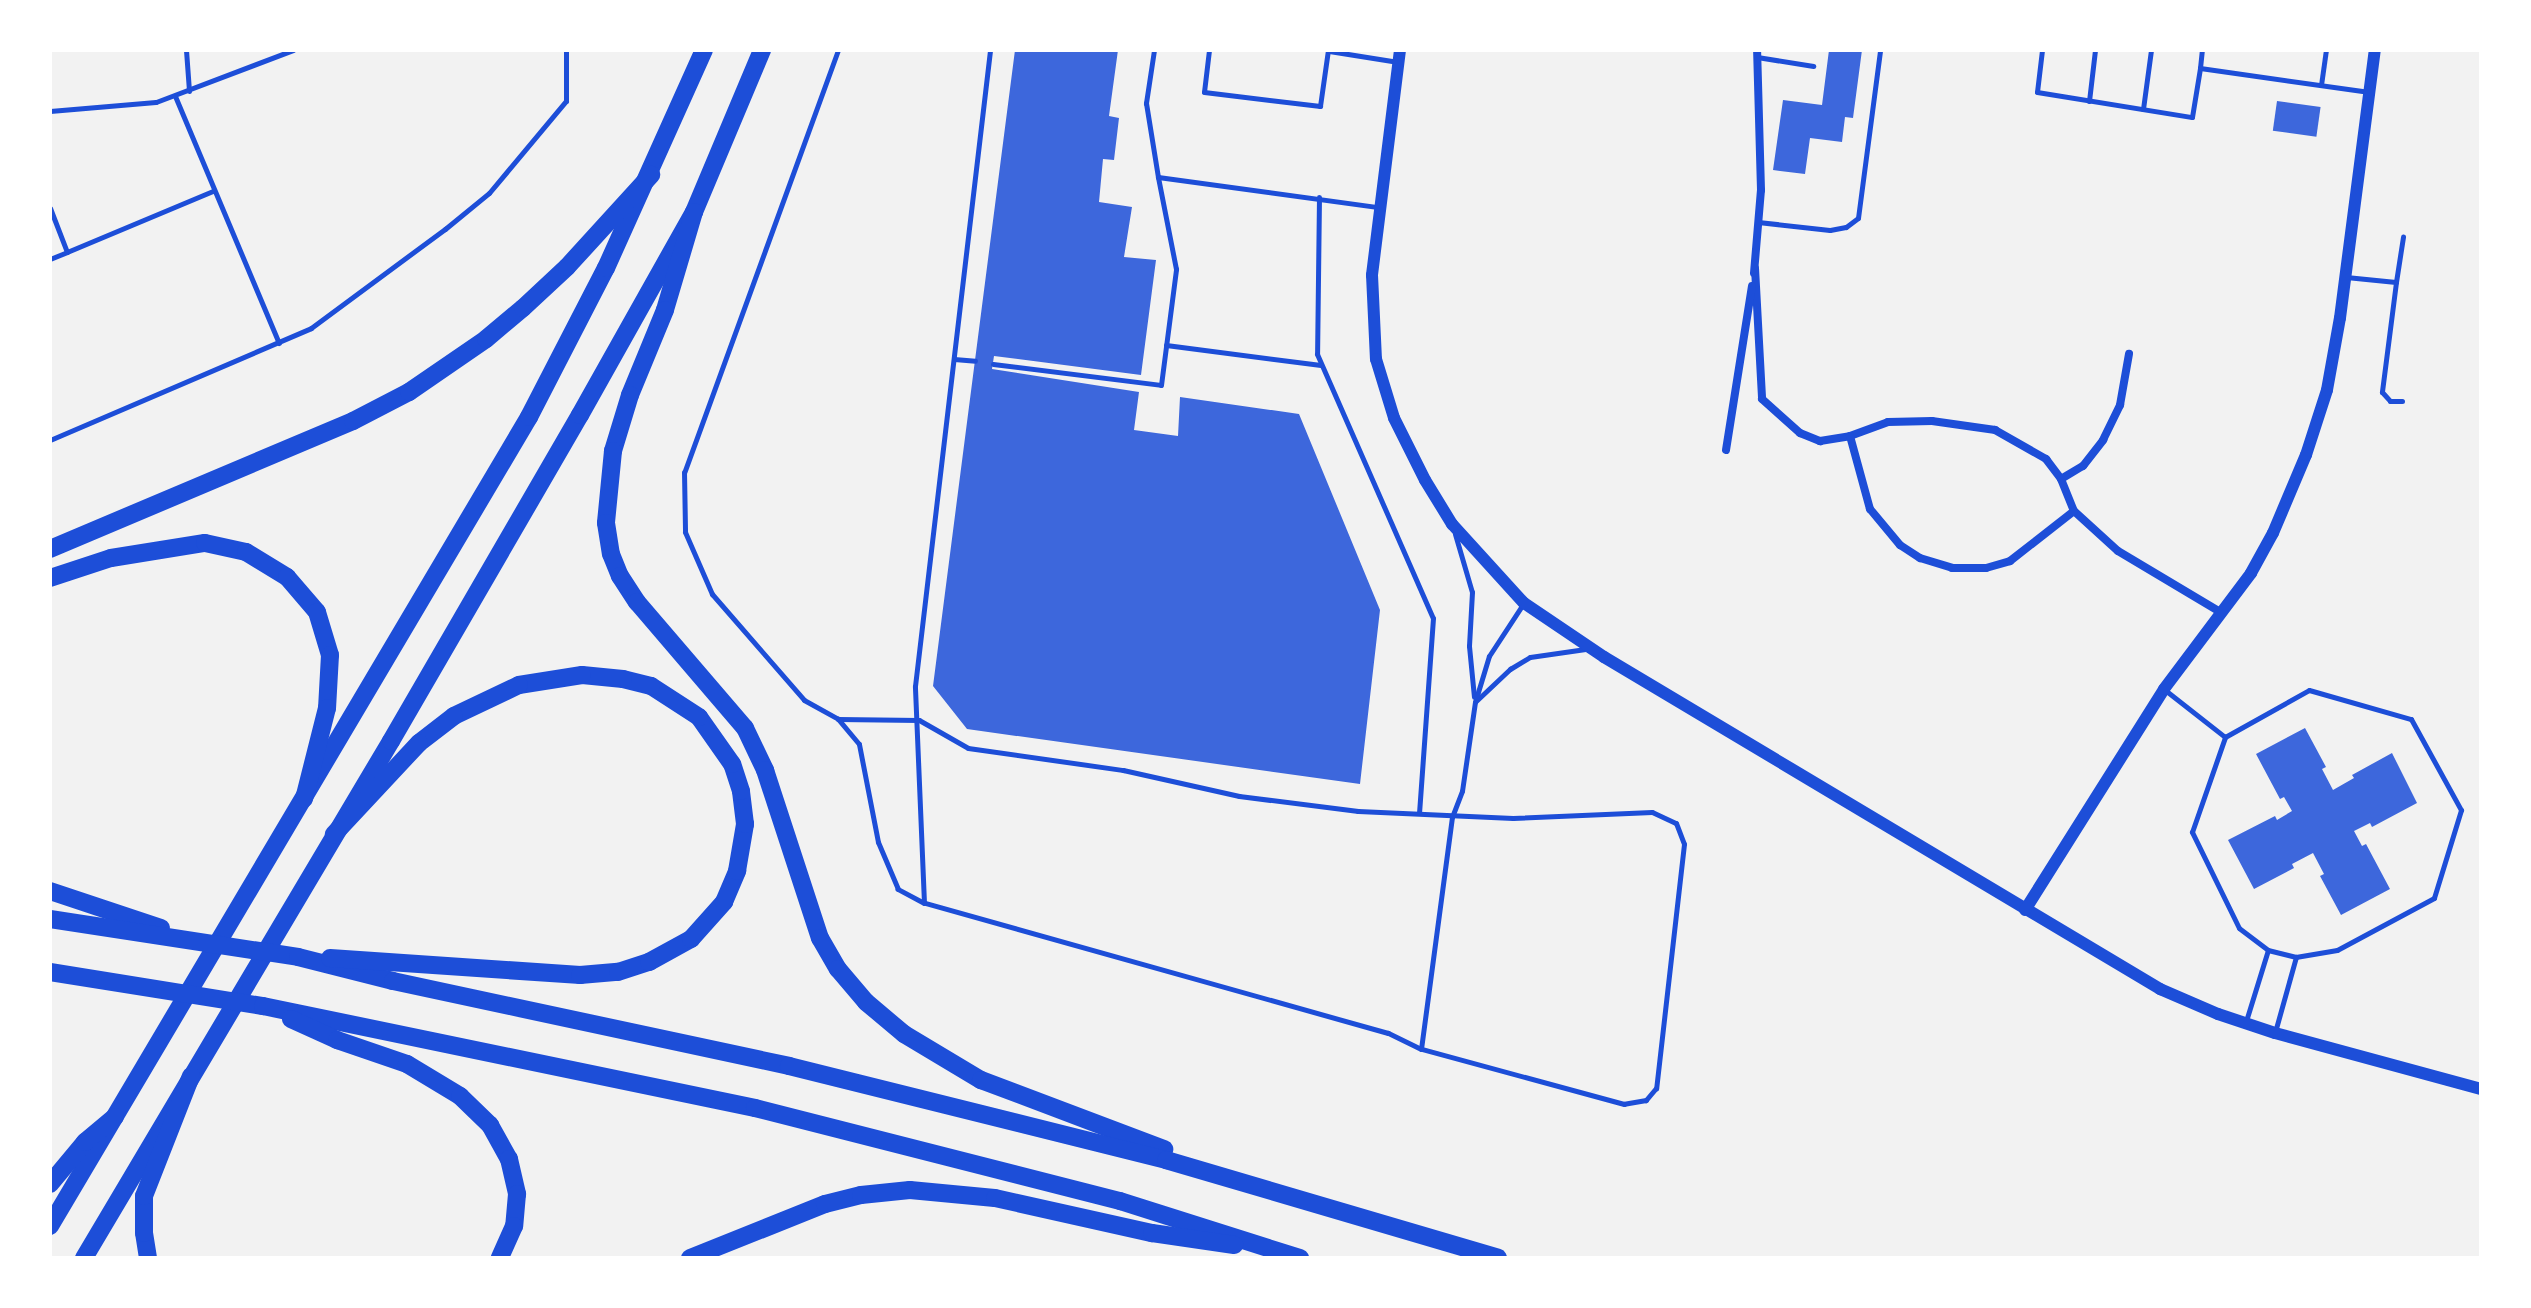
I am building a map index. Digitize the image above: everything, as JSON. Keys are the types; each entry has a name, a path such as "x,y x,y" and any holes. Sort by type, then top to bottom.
{"highway":[{"path":"50,1226 529,417 651,175 704,50"},
{"path":"762,50 694,212 665,310 619,427 606,492 608,540 628,589 732,710 756,748 812,919 830,958 854,989 888,1022 958,1068 1022,1098 1287,1193 1498,1258"},
{"path":"50,549 339,428 409,392 486,339 523,308 567,267 651,175"},
{"path":"84,1258 391,741 694,212"},
{"path":"50,578 111,558 205,543 246,552 287,577 317,612 330,655 327,708 304,799"},
{"path":"298,957 371,958 559,975 598,974 627,969 677,948 713,915 737,871 745,824 741,791 732,764 717,738 699,717 651,686 623,679 582,675 519,685 454,716 419,743 334,834"},
{"path":"50,891 136,917 174,935"},
{"path":"50,919 174,935 298,957 393,981 789,1066 1287,1193"},
{"path":"50,972 263,1006 755,1108 1120,1201 1300,1258"},
{"path":"50,985 130,985"},
{"path":"263,1006 337,1040 407,1064 460,1096 490,1125 509,1159 517,1194 514,1226 500,1258"},
{"path":"148,1258 144,1196 191,1076"},
{"path":"50,1184 85,1142 115,1117"},
{"path":"690,1258 825,1204 861,1195 910,1190 995,1198 1152,1233 1264,1248"}],"street":[{"path":"2025,910 2164,689 2222,613 2273,533 2306,455 2327,390 2375,50"},
{"path":"1726,450 1755,268 1758,222 1757,53"},
{"path":"1399,56 1372,275 1376,359 1394,418 1452,524 1524,603 1590,648 2160,989 2275,1033 2481,1089"},
{"path":"1755,268 1762,399 1800,433 1820,441 1850,436 1888,422 1932,421 1985,427 2023,444 2046,459 2061,479 2074,511 2118,551 2222,613"},
{"path":"2061,479 2083,466 2103,440 2120,405 2129,354"},
{"path":"1850,436 1870,509 1900,545 1920,558 1952,568 1986,568 2010,561 2074,511"}],"lane":[{"path":"186,50 189,91"},
{"path":"50,111 156,102 293,50"},
{"path":"50,440 279,343 324,319 489,193 566,101 566,50"},
{"path":"838,50 692,443 684,472 682,503 685,532 712,594 804,700 838,719 859,744 878,842 898,889 924,903 1388,1033 1421,1049 1624,1104 1646,1100 1656,1088 1684,844 1676,823 1652,812 1452,817 1419,812 1358,811 1239,796 1123,770 968,748 919,720 838,719"},
{"path":"924,903 919,720 915,686 990,50"},
{"path":"993,364 1161,385 1176,269 1146,103 1154,50"},
{"path":"1209,50 1204,92 1320,106 1328,50 1399,56"},
{"path":"1758,222 1830,230 1846,227 1858,218 1880,50"},
{"path":"2042,50 2037,92 2192,117 2202,50"},
{"path":"2089,101 2095,50"},
{"path":"2143,109 2151,50"},
{"path":"2321,85 2326,50"},
{"path":"1757,53 1813,66"},
{"path":"2200,68 2370,92"},
{"path":"175,96 279,343"},
{"path":"1158,177 1378,207"},
{"path":"50,259 213,191"},
{"path":"1319,197 1317,354 1433,618 1419,812"},
{"path":"50,208 67,252"},
{"path":"2402,401 2390,401 2382,392 2403,237"},
{"path":"2345,276 2396,282"},
{"path":"1166,345 1322,365"},
{"path":"954,359 975,361"},
{"path":"1452,524 1472,592 1469,646 1475,702"},
{"path":"1421,1049 1452,817 1462,791 1475,702 1489,656 1524,603"},
{"path":"1475,702 1510,669 1530,657 1590,648"},
{"path":"2164,689 2225,737"},
{"path":"2309,690 2411,719 2461,810 2434,898 2337,950 2296,957 2268,950 2239,928 2192,832 2225,737 2309,690"},
{"path":"2245,1023 2268,950"},
{"path":"2275,1033 2296,957"}],"building":[{"path":"1015,50 1118,50 1109,116 1119,118 1114,160 1103,159 1099,202 1132,207 1124,257 1156,260 1141,375 994,356 992,369 1139,392 1134,430 1178,436 1180,397 1299,414 1380,610 1360,784 967,729 933,686"},
{"path":"1829,50 1862,50 1853,118 1845,117 1842,142 1810,138 1805,174 1773,170 1783,100 1822,105"},
{"path":"2277,101 2321,107 2316,137 2273,131"},
{"path":"2305,728 2326,767 2322,769 2333,790 2354,778 2352,775 2392,753 2417,803 2372,827 2370,823 2354,831 2362,846 2366,844 2390,889 2341,915 2320,876 2324,874 2313,853 2292,864 2294,868 2254,889 2228,840 2275,816 2277,820 2292,811 2284,797 2280,799 2256,754"}]}
